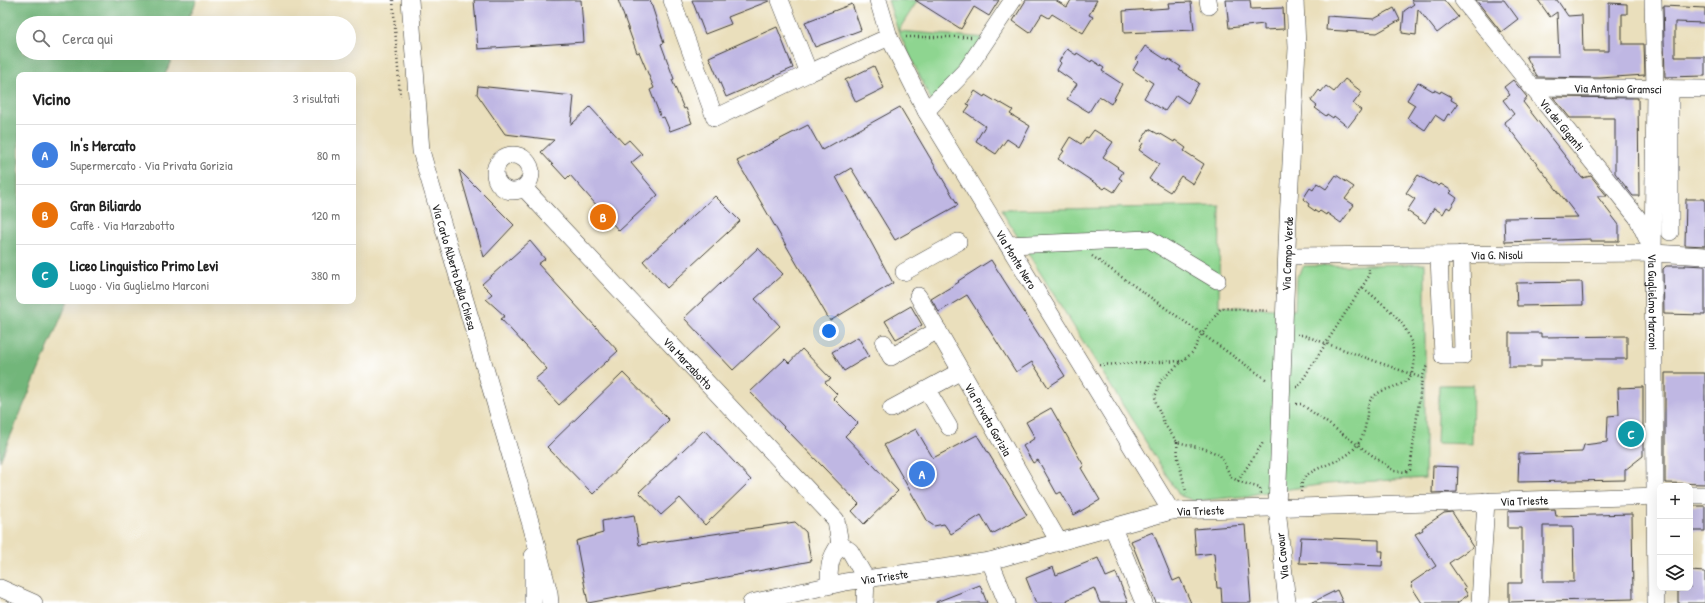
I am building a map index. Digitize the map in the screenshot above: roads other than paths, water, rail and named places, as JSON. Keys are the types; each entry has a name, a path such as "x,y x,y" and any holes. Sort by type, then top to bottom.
{"street":[{"name":"Via Carlo Alberto Dalla Chiesa","path":"410,0 421,151 532,528 549,593 550,603"},
{"path":"672,0 716,118 809,73 889,37"},
{"path":"780,0 809,73"},
{"name":"Via Monte Nero","path":"878,0 889,37 926,111 1089,378 1179,511"},
{"path":"926,111 967,69 1012,0"},
{"name":"Via Campo Verde","path":"1270,508 1280,440 1282,405 1288,221 1297,48 1295,0"},
{"name":"Via dei Giganti","path":"1463,0 1637,218 1647,235 1653,253"},
{"name":"Via Guglielmo Marconi","path":"1653,0 1662,89 1662,213 1653,253 1657,496 1656,603"},
{"name":"Via Antonio Gramsci","path":"1532,87 1705,89"},
{"name":"Via Marzabotto","path":"524,188 836,520 840,544"},
{"path":"1662,213 1670,232"},
{"path":"1008,246 1149,239 1217,280"},
{"path":"904,272 958,242"},
{"name":"Via G. Nisoli","path":"1288,256 1653,253 1705,256"},
{"path":"1439,254 1442,356 1463,356 1461,254"},
{"name":"Via Privata Gorizia","path":"918,296 1059,542"},
{"path":"884,343 891,357 938,330"},
{"path":"891,410 961,371"},
{"path":"927,390 950,427"},
{"path":"1693,495 1705,495"},
{"name":"Via Trieste","path":"751,603 829,585 990,561 1179,511 1657,496"},
{"path":"1480,603 1486,501"},
{"name":"Via Cavour","path":"1270,508 1287,603"},
{"name":"Via Carlo Alberto Dalla Chiesa","path":"532,528 533,603"},
{"path":"1113,528 1144,603"},
{"path":"829,585 831,556 840,544 850,551 866,579 865,603"},
{"path":"990,561 1007,603"},
{"path":"4,594 34,603"}],"place":[{"name":"Gran Biliardo","path":"603,217"},
{"name":"Liceo Linguistico Primo Levi","path":"1631,434"},
{"name":"In's Mercato","path":"922,474"}]}
